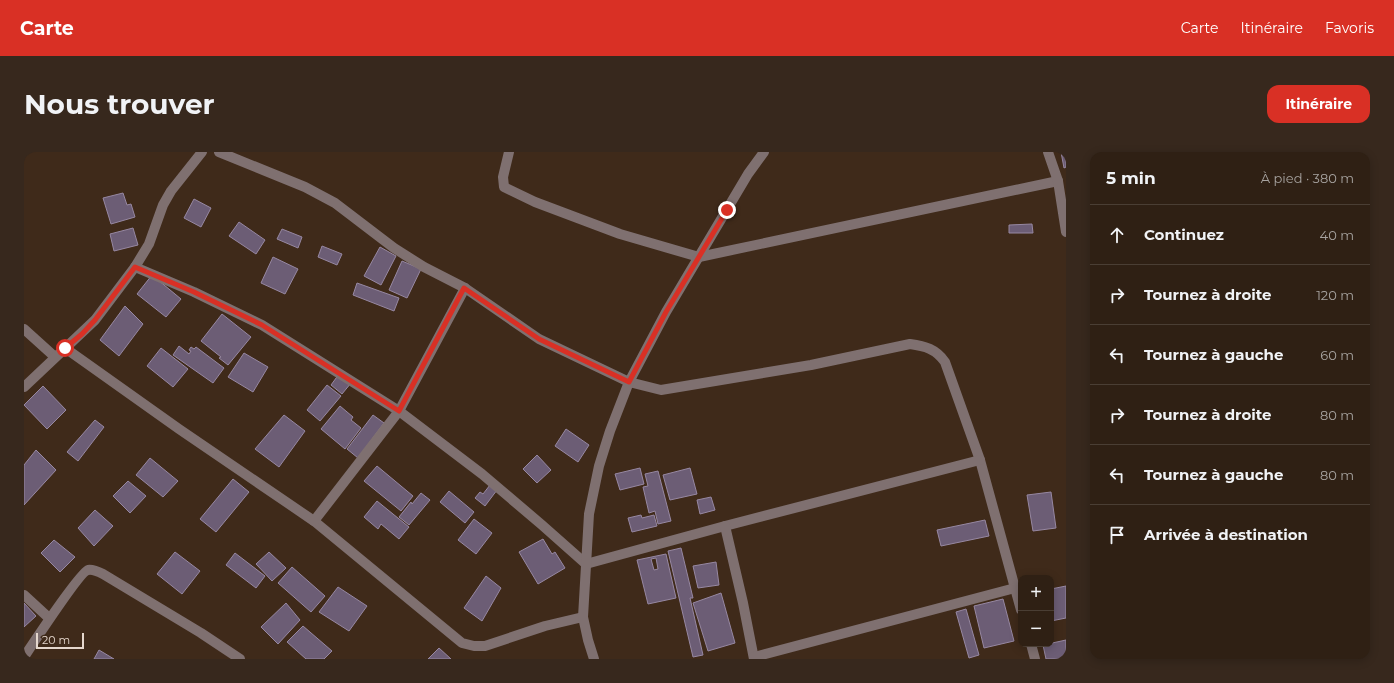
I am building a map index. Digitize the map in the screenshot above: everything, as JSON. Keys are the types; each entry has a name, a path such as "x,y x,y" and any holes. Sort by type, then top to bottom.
{"street":[{"path":"24,387 55,357 82,334 95,320 135,267 148,244 163,205 171,191 202,152"},
{"path":"218,152 305,187 329,200 394,248 424,267 464,288 539,339 629,382 661,390 811,365 910,344 922,345 932,349 946,362 980,460 1018,599"},
{"path":"509,152 503,177 504,186 535,202 620,234 699,257 1058,181"},
{"path":"594,659 583,617 589,514 599,466 610,431 629,382 666,312 748,174 764,152"},
{"path":"1048,152 1058,181 1066,232"},
{"path":"135,267 194,292 262,325 399,411 482,474 586,564"},
{"path":"314,521 399,411 464,288"},
{"path":"24,329 55,357"},
{"path":"65,348 179,429 314,521 462,642 474,646 485,646 545,626 583,617"},
{"path":"586,564 725,526 980,460"},
{"path":"725,526 754,658 1015,588"},
{"path":"24,657 49,618 83,574 88,570 95,570 201,633 240,659"},
{"path":"24,595 49,618"},
{"path":"1032,647 1035,659"}],"building":[{"path":"1061,152 1066,152 1066,167 1064,168"},
{"path":"123,193 127,205 131,204 135,217 111,224 103,198"},
{"path":"194,199 211,208 201,227 184,218"},
{"path":"239,222 265,240 256,254 229,236"},
{"path":"1032,224 1033,233 1009,233 1009,225"},
{"path":"133,228 138,245 114,251 110,234"},
{"path":"282,229 302,237 298,248 277,239"},
{"path":"322,246 342,254 337,265 318,257"},
{"path":"380,247 396,256 381,285 364,276"},
{"path":"273,257 298,269 285,294 261,283"},
{"path":"402,261 421,269 407,298 389,290"},
{"path":"152,275 181,299 166,317 137,294"},
{"path":"357,283 399,298 394,311 353,295"},
{"path":"125,306 143,324 119,356 100,340"},
{"path":"222,314 251,337 228,365 219,358 221,357 201,341"},
{"path":"179,346 189,354 191,347 194,349 196,347 224,368 213,383 173,355"},
{"path":"161,348 188,369 173,387 147,366"},
{"path":"244,353 268,367 253,392 228,377"},
{"path":"339,374 351,383 342,394 331,385"},
{"path":"327,385 341,396 320,421 307,410"},
{"path":"43,386 66,410 47,429 24,405"},
{"path":"340,406 353,417 351,420 361,428 345,449 321,429"},
{"path":"284,415 305,431 279,467 255,449"},
{"path":"373,415 384,423 358,458 347,449"},
{"path":"95,420 104,427 78,461 67,452"},
{"path":"566,429 589,445 578,462 555,446"},
{"path":"36,450 56,470 24,505 24,465"},
{"path":"537,455 551,470 537,483 523,469"},
{"path":"150,458 178,481 163,497 136,475"},
{"path":"377,466 413,496 401,511 364,481"},
{"path":"640,468 644,484 620,490 615,474"},
{"path":"690,468 697,494 670,500 663,475"},
{"path":"658,471 671,521 658,524 655,511 649,513 643,487 648,486 645,474"},
{"path":"233,479 249,492 216,532 200,519"},
{"path":"128,481 146,496 130,513 113,496"},
{"path":"490,485 497,490 485,506 475,498 480,492 483,494"},
{"path":"449,491 474,512 465,523 440,502"},
{"path":"1051,492 1056,528 1033,531 1027,495"},
{"path":"421,493 430,500 409,525 399,517 411,502 412,504"},
{"path":"711,497 715,510 700,514 697,500"},
{"path":"377,501 409,527 399,539 381,524 378,529 364,517"},
{"path":"95,510 113,526 94,546 78,528"},
{"path":"641,515 642,518 654,515 657,526 632,532 628,518"},
{"path":"474,519 492,533 476,554 458,540"},
{"path":"985,520 989,536 941,546 937,530"},
{"path":"543,539 552,554 555,552 565,568 538,584 519,552"},
{"path":"54,540 75,557 60,572 41,553"},
{"path":"681,548 693,598 690,598 703,655 693,657 668,551"},
{"path":"175,552 200,571 182,594 157,574"},
{"path":"269,552 286,568 272,581 256,564"},
{"path":"235,553 265,576 256,588 226,565"},
{"path":"666,554 676,598 648,604 637,560","holes":["656,558 658,569 654,570 651,559"]},
{"path":"716,562 719,585 698,588 693,566"},
{"path":"292,567 325,596 311,612 278,583"},
{"path":"486,576 501,588 482,621 464,608"},
{"path":"1066,586 1066,618 1054,620 1054,611 1054,588"},
{"path":"338,587 367,606 349,631 319,612"},
{"path":"721,593 735,643 708,651 693,603"},
{"path":"1003,599 1014,641 984,648 974,606"},
{"path":"24,603 36,616 24,627"},
{"path":"286,603 300,620 278,644 261,627"},
{"path":"966,609 979,655 969,658 956,612"},
{"path":"303,626 332,651 324,659 306,659 287,642"},
{"path":"1066,640 1066,659 1046,659 1043,647 1054,647 1054,643"},
{"path":"439,648 451,659 428,659"},
{"path":"99,650 114,659 94,659"}],"route":[{"path":"65,348 82,334 95,320 135,267 194,292 262,325 399,411 464,288 539,339 629,382 666,312 727,210"}]}
